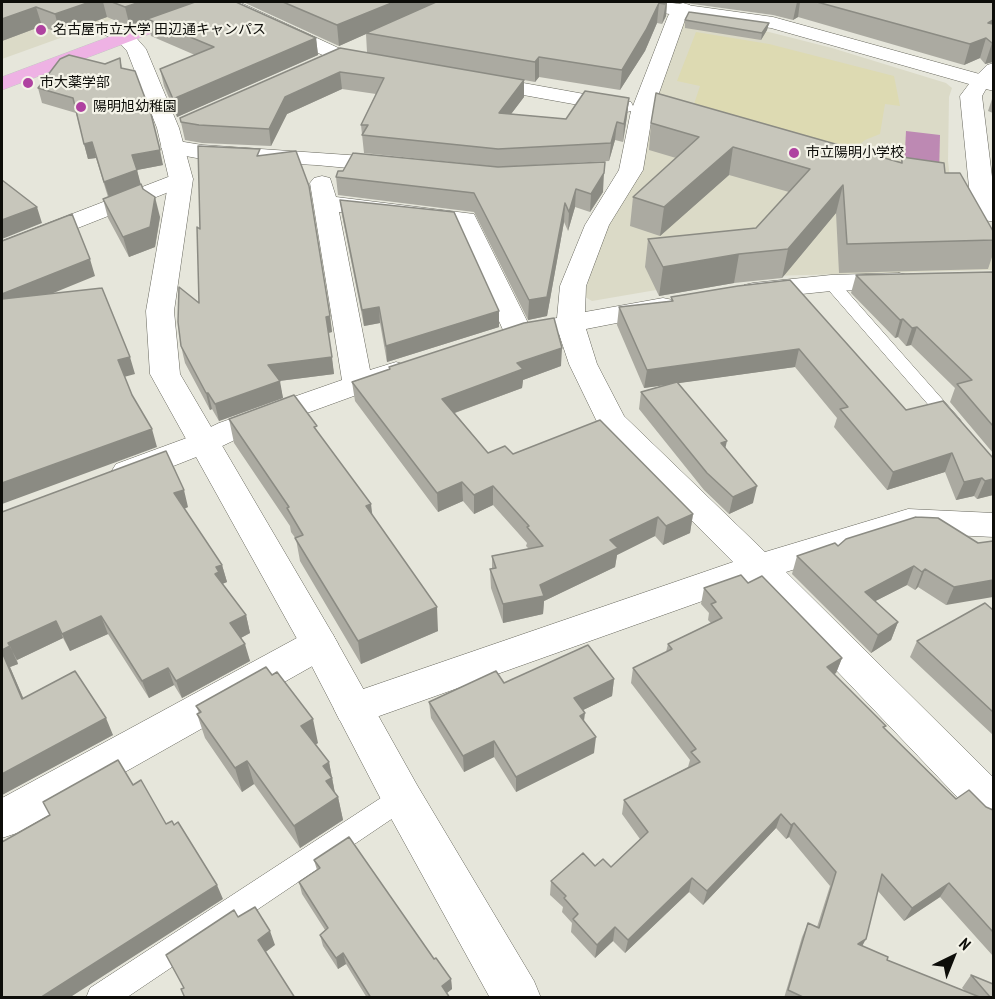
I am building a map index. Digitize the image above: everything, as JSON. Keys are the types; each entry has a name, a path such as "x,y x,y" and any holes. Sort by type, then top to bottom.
{"main road":[{"path":"2,84 190,2"},
{"path":"2,72 217,2"}],"street":[{"path":"225,2 340,56 387,64"},
{"path":"619,2 668,5 773,23 990,78"},
{"path":"668,5 676,16 620,170 573,286 570,324 583,364 611,421 759,567 993,807"},
{"path":"118,34 136,49 176,134 181,179 160,311 165,374 319,644 402,798 517,998"},
{"path":"318,66 372,41"},
{"path":"456,77 642,110"},
{"path":"990,78 971,96 982,197 993,215"},
{"path":"176,134 202,152 316,158 418,168"},
{"path":"316,158 327,203 358,384"},
{"path":"2,250 181,179"},
{"path":"327,203 465,219 519,332"},
{"path":"734,292 831,283 919,280"},
{"path":"486,342 519,332 687,302"},
{"path":"102,481 203,443 230,430 422,363"},
{"path":"354,709 759,567 908,522 993,525"},
{"path":"2,819 319,644"}],"lane":[{"path":"831,283 963,434"},
{"path":"100,998 402,798"}],"shaded area":[{"name":"名古屋市立大学 田辺通キャンパス","path":"2,2 160,2 2,59"},
{"name":"市立陽明小学校","path":"686,16 769,32 832,48 946,83 952,88 949,97 948,161 951,187 971,228 993,256 993,270 769,276 697,283 592,301 585,297 591,265 644,117"},
{"path":"696,32 769,44 894,76 900,106 885,104 880,134 865,140 841,160 692,110 700,86 677,81"},
{"path":"906,131 940,135 939,175 904,171"}],"building":[{"path":"2,2 90,2 55,14 36,7 2,19"},
{"path":"112,2 140,2 125,7"},
{"path":"195,2 236,2 316,38 173,99 160,69 214,47 147,19"},
{"path":"283,2 394,2 337,25"},
{"path":"436,2 666,2 665,4 659,3 622,70 539,57 535,62 366,33"},
{"path":"817,2 993,2 993,20 988,23 993,24 993,43 986,38 970,44"},
{"path":"689,12 769,23 762,33 685,20"},
{"path":"340,48 524,80 499,113 566,119 585,91 629,98 624,124 617,122 611,143 498,149 362,135 368,125 361,125 384,78 340,72 285,97 269,129 181,122 180,118"},
{"path":"69,55 105,64 120,58 121,68 135,71 151,114 160,150 132,155 137,170 104,182 92,142 84,144 73,98 38,88 60,59"},
{"path":"656,93 902,163 902,157 944,163 945,173 960,173 993,231 993,240 847,244 843,185 788,249 739,254 663,267 648,239 756,228 810,169 733,147 664,207 633,197 699,137 651,123"},
{"path":"198,146 260,149 257,156 296,151 309,186 330,316 326,317 332,357 268,365 280,381 215,404 206,393 181,346 178,322 179,287 199,303"},
{"path":"353,153 498,167 605,162 604,173 591,194 576,189 569,212 565,203 547,297 529,300 474,193 336,177 338,171 343,171"},
{"path":"2,180 37,207 2,220"},
{"path":"141,184 143,189 155,197 150,227 123,237 103,199"},
{"path":"340,200 454,212 499,311 386,346 379,307 362,310"},
{"path":"72,214 90,259 2,294 2,241"},
{"path":"993,272 993,426 957,384 972,380 917,327 912,328 903,319 900,320 856,275"},
{"path":"790,280 906,410 943,401 993,458 993,479 985,481 982,478 964,482 952,453 893,472 840,409 848,407 799,349 647,370 619,307 673,301 671,297"},
{"path":"102,288 130,357 118,360 132,395 152,429 2,483 2,299"},
{"path":"554,318 562,348 517,363 523,369 442,399 488,453 505,446 513,454 600,420 693,514 666,526 658,517 610,540 618,548 540,585 544,596 503,604 490,569 496,568 492,556 543,546 527,527 529,526 493,486 474,495 462,482 437,493 352,382 390,369 389,367 524,323"},
{"path":"677,382 727,441 721,443 757,486 733,497 707,473 641,392"},
{"path":"294,395 317,426 314,427 371,504 366,506 437,607 358,641 295,538 303,535 287,508 289,507 229,419"},
{"path":"166,451 184,490 174,493 222,565 216,567 219,572 215,574 246,615 230,623 245,644 176,681 168,668 142,681 101,616 62,634 56,621 8,643 10,646 2,650 2,512"},
{"path":"916,517 938,518 978,543 993,541 993,580 954,587 925,569 922,572 914,566 865,592 898,622 878,635 797,556 835,543 838,546 846,539"},
{"path":"741,575 748,583 762,576 842,658 827,667 886,726 883,727 956,799 969,790 986,807 993,810 993,932 949,883 912,908 882,874 866,939 858,944 888,957 887,960 982,998 805,998 788,990 808,923 819,928 836,872 794,823 791,825 781,814 707,891 692,878 628,940 615,927 597,945 573,919 578,914 564,898 566,896 551,881 583,853 595,866 603,859 611,867 648,832 624,800 700,762 691,752 696,749 633,668 672,649 668,644 722,618 711,604 716,602 704,588"},
{"path":"985,603 993,610 993,712 917,641"},
{"path":"588,645 614,679 574,698 585,713 580,716 596,737 516,777 494,741 463,756 429,702 496,671 504,683"},
{"path":"2,652 22,699 75,671 106,718 2,774"},
{"path":"266,667 272,675 277,672 313,719 301,726 329,762 323,766 332,778 326,781 338,797 294,826 247,761 235,768 197,714 201,712 196,706"},
{"path":"118,760 133,785 141,780 166,824 172,821 174,825 178,822 217,885 40,998 2,998 2,842 50,815 43,802"},
{"path":"349,837 434,959 436,958 451,979 442,986 450,998 371,998 343,953 336,958 320,935 328,928 299,882 320,868 314,860"},
{"path":"255,907 270,931 258,940 295,998 185,998 181,989 184,988 166,955 234,910 238,917"},
{"path":"971,975 993,984 993,998 991,998"}],"place":[{"name":"名古屋市立大学 田辺通キャンパス","path":"41,30"},
{"name":"市大薬学部","path":"28,83"},
{"name":"陽明旭幼稚園","path":"81,107"},
{"name":"市立陽明小学校","path":"794,153"}]}
